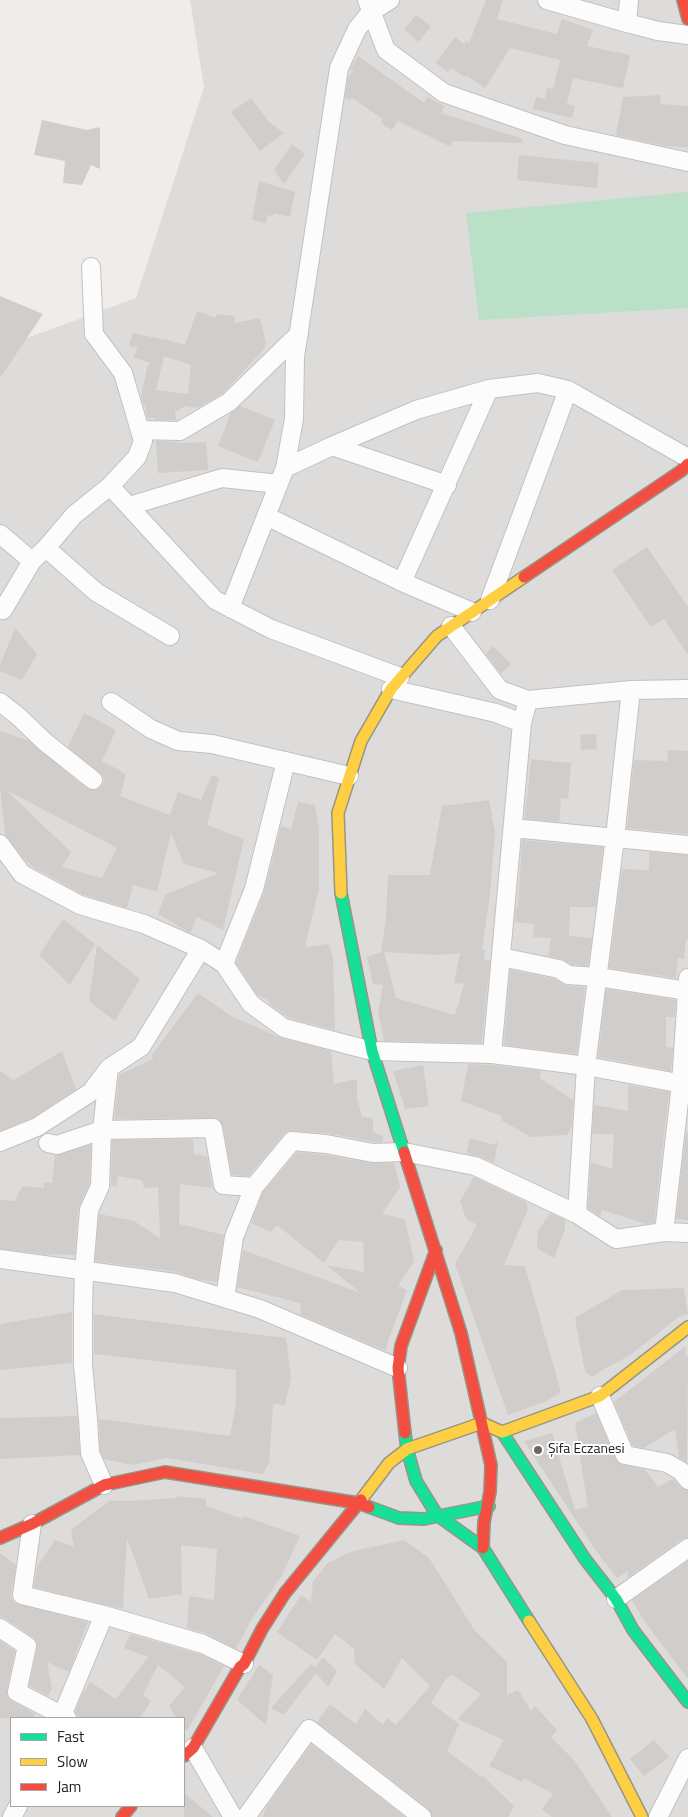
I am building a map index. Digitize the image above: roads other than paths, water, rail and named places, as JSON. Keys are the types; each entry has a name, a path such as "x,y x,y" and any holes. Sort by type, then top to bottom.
{"main road":[{"path":"683,0 688,19"},
{"path":"482,1548 484,1522 489,1506 491,1465 461,1333 372,1051 340,890 338,813 360,741 396,683 437,636 686,463"},
{"path":"436,1250 401,1346 398,1368 407,1449 416,1481 437,1515 482,1548 592,1719 642,1817"},
{"path":"502,1432 600,1396 688,1327"},
{"path":"189,1752 240,1667 244,1664 262,1629 285,1593 389,1463 407,1449 482,1423 502,1432 585,1559 616,1599 633,1630 688,1702"},
{"path":"0,1538 32,1524 104,1484 164,1472 358,1503 399,1518 424,1519 489,1506"},
{"path":"122,1817 130,1807"}],"street":[{"path":"230,608 282,476 294,419 295,358 298,334 338,68 369,6 390,0"},
{"path":"547,0 658,31 688,35"},
{"path":"627,23 629,0"},
{"path":"369,6 386,50 444,92 565,135 688,162"},
{"path":"1,610 32,560 46,548 74,515 110,486 137,457 144,441 124,373 94,334 90,266"},
{"path":"141,430 180,431 229,402 298,334"},
{"path":"129,506 222,478 282,476 332,446 416,410 488,389 538,383 568,390 686,463"},
{"path":"402,582 447,485 488,389"},
{"path":"490,600 568,390"},
{"path":"332,446 447,485"},
{"path":"110,486 215,600 271,629 396,683 496,713 522,723"},
{"path":"266,516 402,582 472,612"},
{"path":"0,534 32,560"},
{"path":"46,548 96,592 170,636"},
{"path":"451,626 500,690 528,700 631,690 688,689"},
{"path":"576,1214 586,1066 615,838 631,690"},
{"path":"492,1054 522,723 528,700"},
{"path":"0,702 45,742 94,780"},
{"path":"111,702 151,729 178,741 212,744 349,776"},
{"path":"224,964 254,889 286,761"},
{"path":"513,828 688,845"},
{"path":"0,844 22,874 80,904 144,924 201,949 224,964 251,1004 284,1028 372,1051 492,1054 586,1066 685,1085"},
{"path":"0,1142 37,1127 91,1092 109,1068 141,1047 201,949"},
{"path":"501,957 559,969 568,975 688,987 685,1085 664,1232"},
{"path":"104,1484 90,1453 83,1365 84,1271 89,1210 100,1186 102,1130 109,1068"},
{"path":"48,1143 57,1145 102,1130 213,1128 223,1185 254,1187"},
{"path":"225,1298 234,1237 254,1187 292,1141 326,1144 373,1153 404,1152 475,1166 576,1214 616,1238 664,1232 688,1233"},
{"path":"0,1259 175,1283 260,1309 398,1368"},
{"path":"600,1396 625,1455 667,1463 681,1471 688,1480"},
{"path":"32,1524 22,1596 104,1615 203,1644 244,1664"},
{"path":"616,1599 688,1548"},
{"path":"0,1628 28,1646 17,1692 63,1717 104,1615"},
{"path":"246,1817 309,1729 422,1817"},
{"path":"189,1752 233,1817"},
{"path":"658,1817 688,1758"}],"place":[{"name":"Şifa Eczanesi","path":"538,1450"}]}
